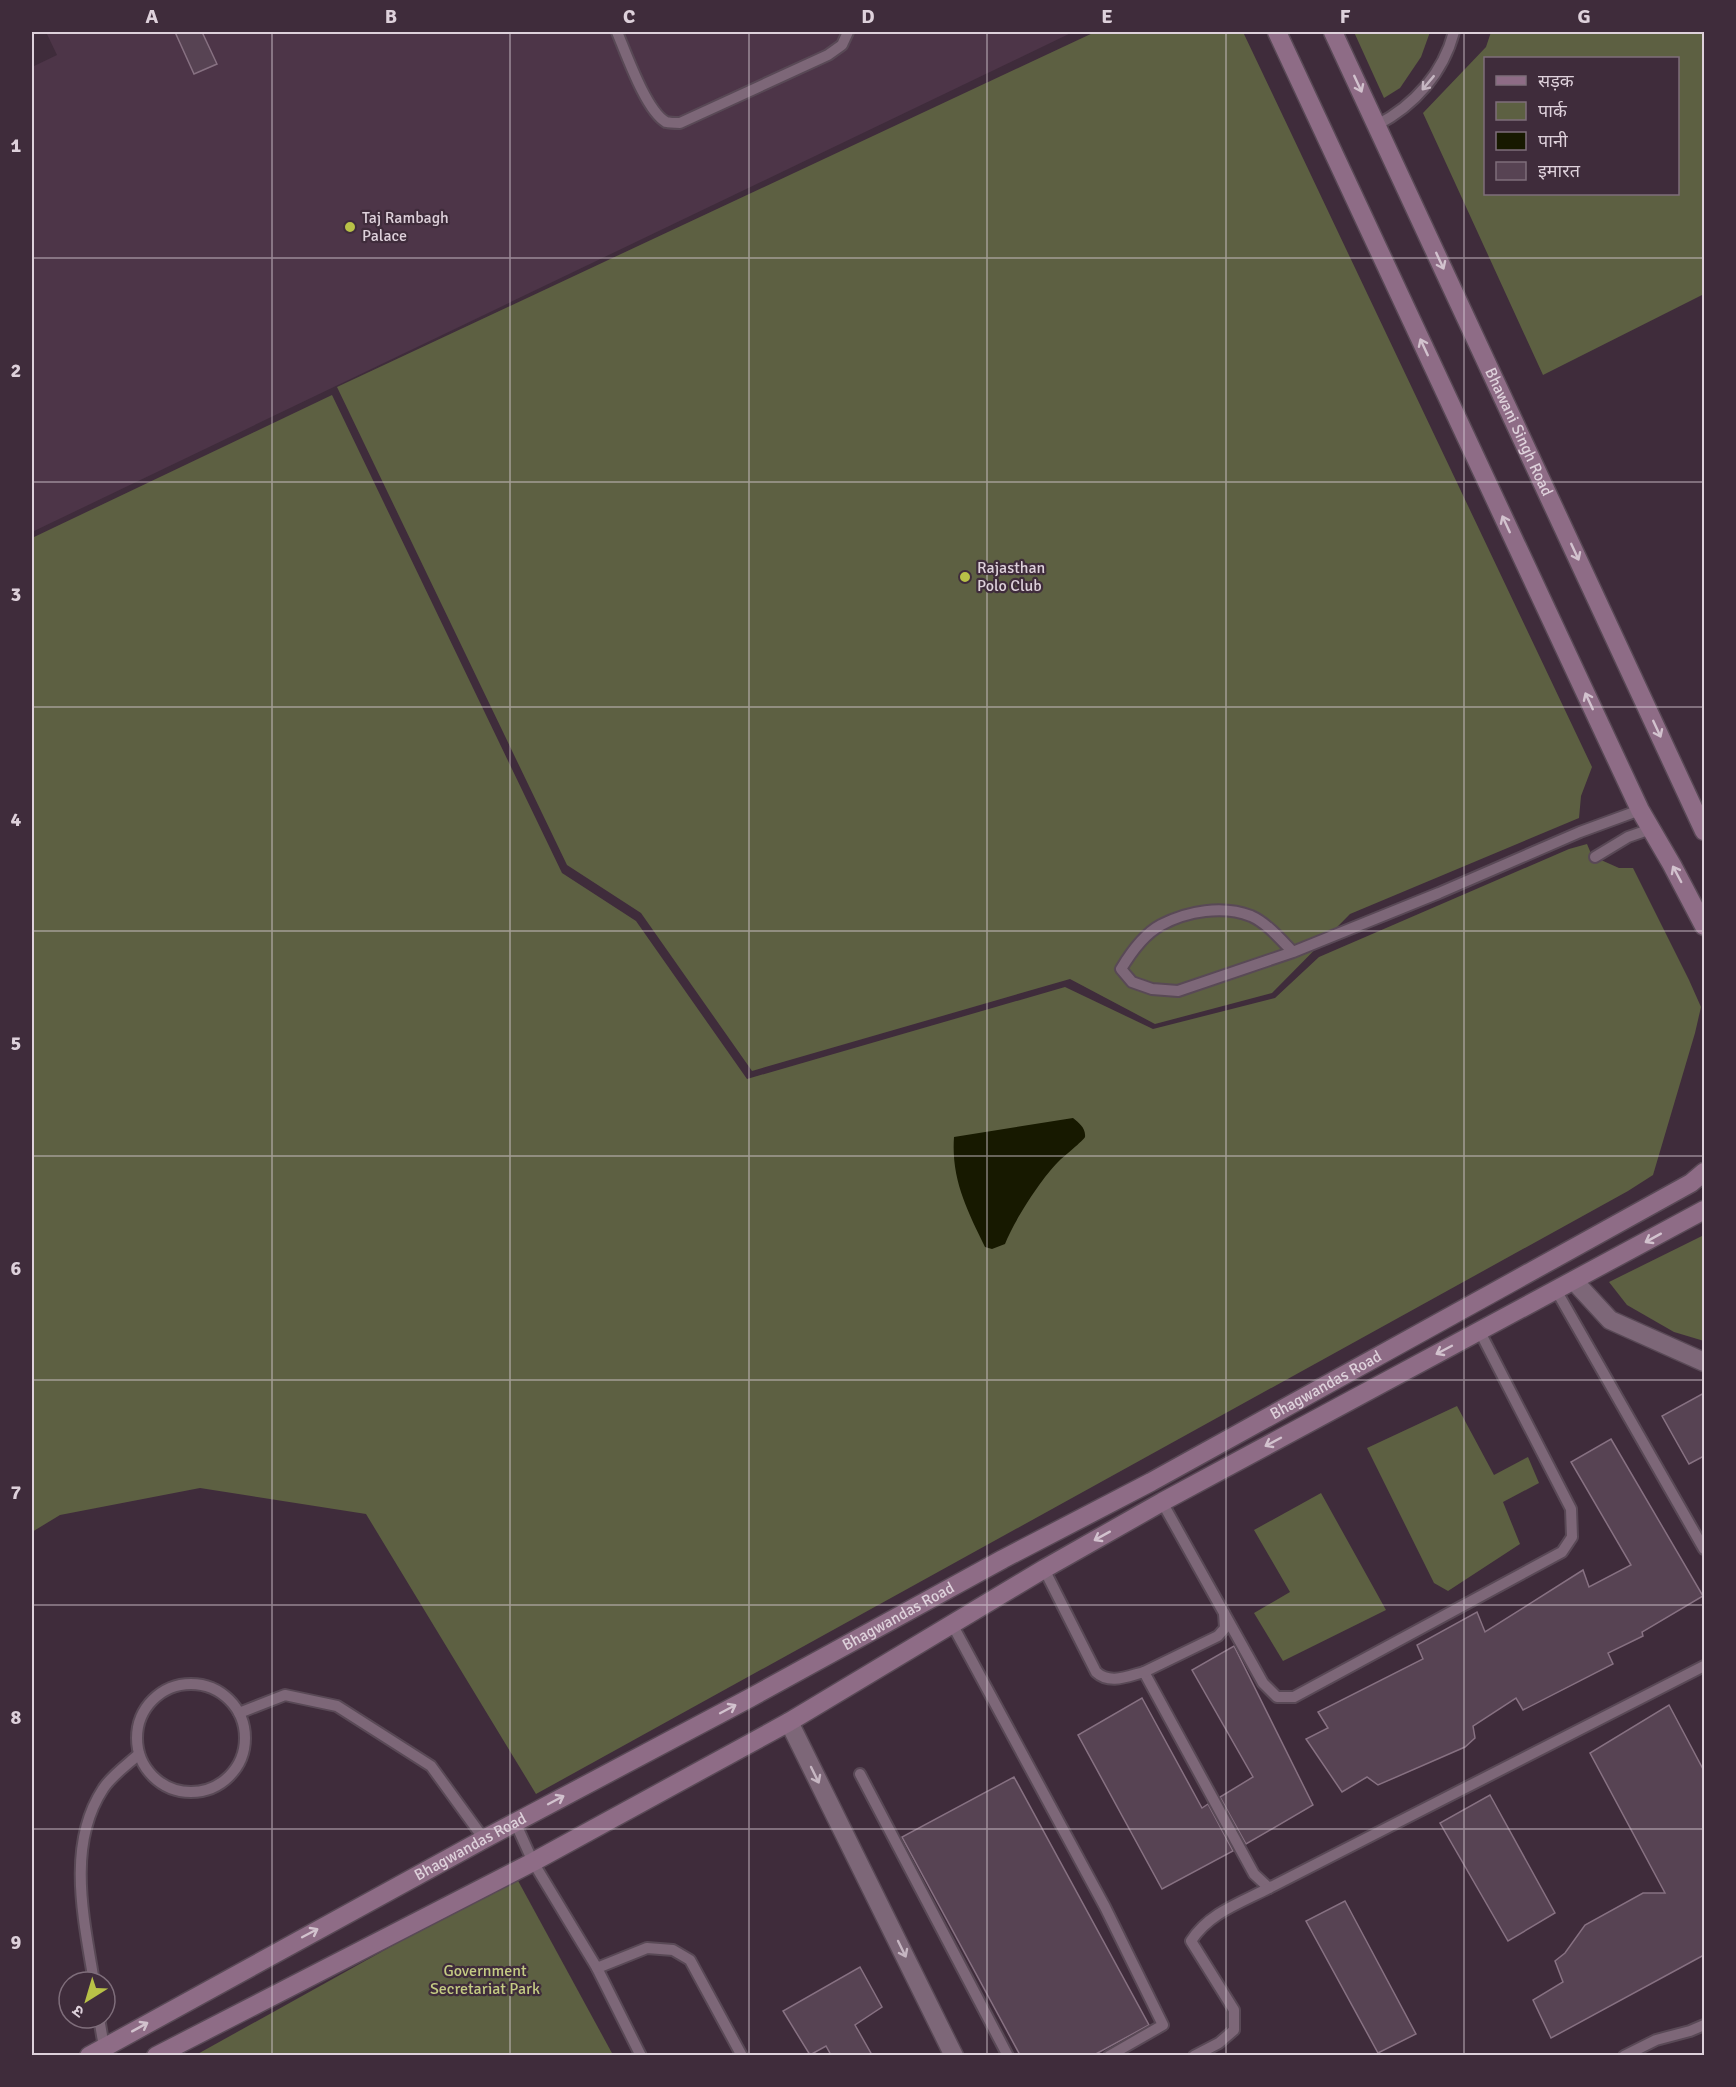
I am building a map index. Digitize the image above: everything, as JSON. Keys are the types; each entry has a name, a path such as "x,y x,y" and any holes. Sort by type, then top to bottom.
{"street":[{"path":"1277,32 1640,810 1704,926"},
{"name":"Bhawani Singh Road","path":"1333,32 1704,831"},
{"name":"Bhagwandas Road","path":"96,2051 515,1822 748,1699 1003,1559 1151,1482 1580,1246 1691,1183 1704,1172"},
{"name":"Bhagwandas Road","path":"156,2055 533,1862 789,1722 1044,1569 1162,1502 1704,1210"},
{"path":"1574,1281 1610,1320 1704,1362"},
{"path":"789,1722 954,2055"}],"lane":[{"path":"617,32 638,82 656,112 667,122 680,123 828,55 842,45 848,32"},
{"path":"1377,125 1396,115 1409,104 1435,75 1450,47 1454,32"},
{"path":"1293,952 1271,930 1252,916 1221,909 1182,916 1159,926 1132,952 1121,969 1132,982 1152,989 1178,991 1293,952 1439,893 1580,832 1640,810"},
{"path":"1595,857 1628,837 1651,829"},
{"path":"1556,1290 1704,1549"},
{"path":"1162,1502 1263,1683 1277,1697 1294,1697 1562,1552 1572,1537 1571,1509 1479,1330"},
{"path":"1044,1569 1096,1672 1102,1677 1114,1680 1144,1672 1218,1636 1225,1628 1224,1613"},
{"path":"952,1624 1105,1907 1163,2025 1109,2055"},
{"path":"1194,2055 1219,2043 1234,2030 1234,2010 1191,1941 1199,1928 1215,1916 1704,1666"},
{"path":"1144,1672 1254,1874 1269,1888"},
{"path":"197,1684 214,1689 228,1699 239,1713 245,1730 244,1748 238,1764 227,1779 212,1788 194,1792 176,1790 160,1782 147,1770 139,1754 137,1736 140,1718 149,1703 163,1692 179,1685 197,1684"},
{"path":"239,1713 285,1695 337,1706 431,1766 484,1839"},
{"path":"92,1970 83,1916 80,1868 85,1826 103,1788 139,1754"},
{"path":"860,1774 1008,2055"},
{"path":"515,1822 533,1862 597,1968 641,2055"},
{"path":"597,1968 647,1948 673,1950 690,1960 741,2055"},
{"path":"1624,2055 1656,2040 1704,2025"},
{"path":"96,2051 98,2030"}],"shaded area":[{"name":"Taj Rambagh Palace","path":"46,32 1073,32 32,532 32,67 57,55"}],"green space":[{"name":"Rajasthan Polo Club","path":"1095,32 1243,32 1592,767 1581,796 1579,818 1350,914 1272,993 1155,1024 1070,979 752,1071 641,913 567,865 337,387"},
{"path":"1354,32 1430,32 1421,57 1400,88 1384,98"},
{"path":"1491,32 1704,32 1704,294 1543,375 1423,113 1486,47"},
{"path":"332,395 562,873 636,921 747,1079 1065,987 1153,1029 1275,998 1319,957 1569,849 1587,844 1592,856 1619,868 1633,868 1701,1007 1653,1175 1628,1191 536,1794 366,1514 200,1488 60,1515 32,1532 32,538"},
{"path":"1704,1235 1704,1341 1674,1332 1627,1305 1609,1282"},
{"path":"1457,1406 1494,1475 1528,1457 1539,1483 1503,1502 1520,1544 1448,1591 1434,1583 1367,1448"},
{"path":"1321,1493 1386,1610 1283,1661 1254,1613 1290,1592 1254,1530"},
{"name":"Government Secretariat Park","path":"516,1877 613,2055 194,2056"}],"water":[{"path":"1073,1118 1083,1128 1085,1137 1058,1162 1036,1189 1005,1244 992,1249 985,1247 966,1207 958,1181 954,1137"}],"building":[{"path":"175,32 202,32 217,64 194,74"},
{"path":"1704,1393 1704,1456 1689,1464 1662,1416"},
{"path":"1611,1439 1703,1596 1642,1632 1643,1636 1608,1653 1613,1664 1523,1710 1516,1698 1473,1726 1475,1738 1465,1747 1378,1785 1367,1777 1342,1792 1306,1739 1328,1728 1318,1712 1423,1659 1417,1645 1477,1612 1485,1632 1583,1570 1589,1587 1631,1565 1571,1462"},
{"path":"1234,1646 1313,1805 1246,1844 1220,1797 1253,1777 1192,1670"},
{"path":"1142,1698 1202,1808 1208,1804 1233,1851 1162,1889 1078,1735"},
{"path":"1669,1705 1704,1771 1704,1955 1551,2038 1533,2000 1563,1982 1555,1961 1565,1953 1585,1925 1643,1893 1665,1893 1590,1753"},
{"path":"1014,1777 1149,2025 1094,2055 1020,2055 902,1837"},
{"path":"1490,1795 1555,1913 1508,1941 1440,1823"},
{"path":"1345,1901 1416,2034 1378,2053 1306,1921"},
{"path":"860,1967 882,2007 855,2025 872,2055 831,2055 826,2046 810,2055 783,2011"}],"place":[{"name":"Taj Rambagh Palace","path":"350,227"},
{"name":"Rajasthan Polo Club","path":"965,577"}]}
